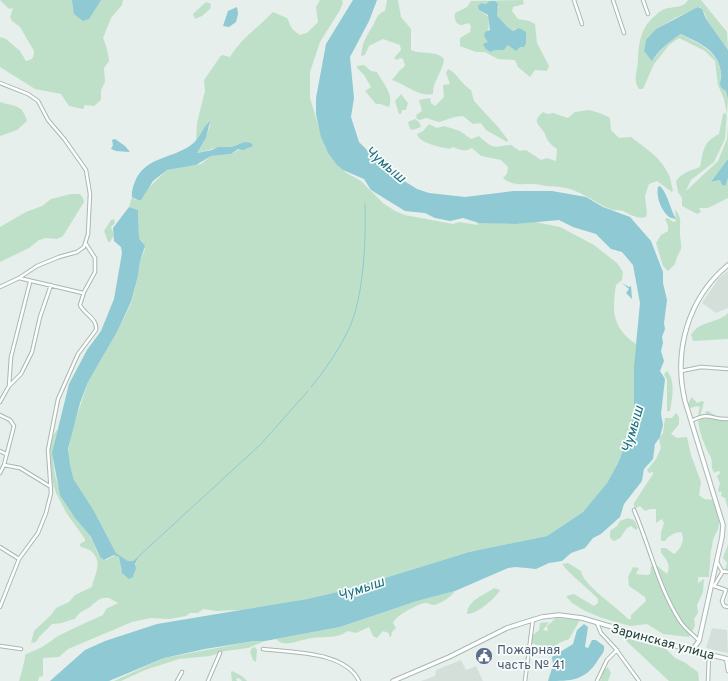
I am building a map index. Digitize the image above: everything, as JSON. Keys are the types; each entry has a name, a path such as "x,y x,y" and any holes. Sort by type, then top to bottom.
{"street":[{"path":"574,0 582,24"},
{"path":"613,0 624,33"},
{"path":"644,0 648,14"},
{"path":"0,83 34,98 86,170 90,194 86,244 77,252 59,257 37,266 19,278 0,287"},
{"path":"0,607 19,559 38,534 46,513 51,487 48,455 58,399 78,354 96,330 97,326 80,305 83,293 96,272 94,256 86,244"},
{"path":"693,649 699,641 723,528 721,514 691,421 680,372 683,345 694,309 708,285 728,265"},
{"path":"19,278 30,282 51,285 83,293"},
{"path":"9,386 11,358 30,282"},
{"path":"0,402 9,386 21,374 32,352 40,317 51,285"},
{"path":"680,372 701,367 728,370"},
{"path":"0,415 14,423 4,465 0,473"},
{"path":"691,421 704,415 728,419"},
{"path":"0,450 6,454"},
{"path":"4,465 20,468 51,487"},
{"path":"634,510 647,539 668,600 681,623 699,641"},
{"path":"723,528 728,530"},
{"path":"0,547 19,559"},
{"path":"717,561 723,571 728,572"},
{"path":"710,592 723,571"},
{"path":"714,586 726,590 722,601 724,606 728,607"},
{"name":"Заринская улица","path":"393,681 449,657 506,628 533,618 570,616 727,659"},
{"path":"525,681 533,618"},
{"name":"Заринская улица","path":"597,623 601,633 617,650 639,681"},
{"path":"0,646 22,649"},
{"path":"264,649 333,659 348,667 356,675 359,681"},
{"path":"597,681 607,660 617,650"},
{"path":"208,681 220,654"},
{"path":"708,681 709,654"},
{"path":"727,659 728,671"},
{"path":"177,681 182,672"}],"shaded area":[{"path":"728,271 728,308 716,313 702,303 719,278"},
{"path":"712,628 727,630 728,653 706,648"},
{"path":"461,660 466,670 476,666 483,681 421,681 435,676 436,670"}],"green space":[{"path":"0,0 123,0 122,5 111,18 103,38 109,61 104,68 105,82 101,90 101,100 94,106 85,105 83,109 69,106 61,94 35,89 0,67 0,37 6,39 20,51 26,61 32,58 34,51 20,27 12,21 10,17 13,8 9,9"},
{"path":"320,0 342,0 343,3 320,42 310,72 310,98 325,147 334,161 345,172 361,181 383,203 395,211 405,215 453,224 459,222 478,225 477,222 516,224 535,222 560,227 594,245 617,263 623,272 622,280 616,285 614,311 618,325 622,332 636,344 634,365 634,411 629,435 618,463 607,483 583,512 547,536 469,552 346,590 307,599 241,610 217,611 203,609 198,613 190,613 186,616 169,619 151,618 132,622 68,649 59,657 43,658 43,676 39,677 38,681 19,681 25,655 42,647 60,635 103,615 106,609 118,603 109,598 101,599 81,612 75,619 59,624 52,624 36,642 31,643 34,631 51,615 56,608 69,602 75,595 92,587 98,564 95,555 90,550 80,546 85,539 67,514 56,493 52,480 50,447 54,434 58,429 53,453 55,476 63,498 76,519 93,541 100,557 106,560 116,555 120,559 121,570 134,576 138,557 133,561 128,561 116,553 94,511 75,483 68,452 72,431 88,382 117,332 131,304 140,261 145,249 139,238 138,210 129,207 132,197 136,200 167,170 201,164 211,156 231,154 240,149 238,144 231,147 220,147 197,153 205,140 210,125 208,122 196,141 197,123 205,91 204,80 222,55 230,57 239,44 273,12 287,18 293,29 300,35 307,33 318,22 316,7"},
{"path":"387,0 398,0 401,17 411,29 411,50 437,54 444,59 442,68 434,85 433,94 422,94 392,80 405,66 403,59 400,58 397,60 394,58 401,50 400,45 383,39 369,46 365,55 361,56 362,47 365,40 378,15 385,11"},
{"path":"523,0 524,4 513,7 512,11 518,19 535,24 537,43 549,66 547,71 535,70 530,77 518,67 515,60 498,59 485,52 476,52 460,46 460,38 470,32 471,26 468,23 462,25 458,24 455,19 455,13 467,7 471,1","holes":["481,3 499,6 496,12 497,16 511,30 513,31 516,28 504,50 490,52 488,42 489,17 479,10"]},
{"path":"688,0 701,0 727,32 728,50 707,21 705,14 700,7 675,18 656,29 646,41 644,50 652,60 672,39 681,34 708,50 713,55 720,69 721,87 726,91 728,99 727,114 724,99 718,85 715,61 705,51 679,38 669,45 654,64 643,89 639,89 637,85 636,78 639,46 647,24 660,11 682,6"},
{"path":"206,2 211,4 210,9 202,16 195,19 193,14"},
{"path":"364,65 371,71 377,72 385,85 390,97 389,107 376,104 365,91 371,87 364,75 357,68 357,66"},
{"path":"448,69 471,90 474,101 499,128 508,140 507,142 486,130 481,123 473,124 463,116 454,117 439,122 426,118 420,120 417,119 416,115 422,111 419,100 430,98 431,103 435,106 444,97 443,85 450,84 446,73"},
{"path":"401,94 408,103 406,110 402,110 401,114 399,114 395,101"},
{"path":"0,102 20,108 23,111 27,121 17,130 0,136"},
{"path":"589,110 610,118 611,130 619,138 631,137 661,162 669,175 673,190 672,192 657,181 649,184 645,196 646,217 637,217 623,211 612,210 574,190 567,188 512,183 503,178 507,174 508,167 501,160 481,156 472,148 460,150 452,147 450,149 426,143 417,134 423,131 429,124 437,128 444,126 460,131 471,139 479,136 491,146 497,147 511,145 520,151 526,150 541,160 547,158 556,161 557,149 552,146 547,139 538,124 537,119 543,112 547,114 553,113 568,118 575,112"},
{"path":"725,113 727,115 725,139 714,162 691,180 686,191 718,161 727,139 728,125 728,159 712,182 720,180 724,187 728,178 728,198 708,208 699,208 701,212 697,214 682,206 682,198 678,192 676,181 684,174 700,167 703,151 709,141 719,134 723,114"},
{"path":"415,119 419,122 421,127 413,130 410,129 408,122"},
{"path":"71,194 80,194 84,202 63,236 57,239 46,238 39,240 29,248 0,262 0,227 26,212 42,206 51,199"},
{"path":"675,209 680,219 681,249 675,264 668,271 663,266 656,243 661,235 668,231 668,225 665,219 668,218 673,222 676,221"},
{"path":"114,219 115,223 111,227 114,235 110,242 108,242 104,231 111,220"},
{"path":"728,313 728,339 693,341 691,335 695,330 704,324 719,319"},
{"path":"667,371 672,380 670,411 667,411 667,380 664,374"},
{"path":"692,397 697,403 702,401 704,402 700,417 706,419 707,417 705,412 708,411 721,419 728,418 728,509 725,498 721,496 722,492 719,492 718,490 720,484 717,476 721,472 718,471 715,473 713,471 711,458 705,446 699,426 698,413 700,407 697,406 691,408 687,405"},
{"path":"676,413 679,417 679,424 671,434 677,438 687,437 691,455 701,482 699,495 704,499 713,500 719,521 711,549 709,577 698,577 698,583 704,579 703,592 697,605 698,613 694,619 695,626 689,637 663,634 647,624 630,626 602,618 585,611 572,603 566,596 574,594 594,606 598,603 598,599 562,564 568,563 581,571 588,583 628,619 631,619 631,615 646,601 645,597 629,586 628,577 633,567 639,568 636,574 646,575 650,574 651,567 655,564 667,574 667,560 661,553 661,548 666,548 674,554 683,541 681,532 668,537 665,541 661,541 661,532 664,523 662,519 656,523 656,509 645,511 640,506 634,508 634,503 653,474 653,472 649,473 647,470 656,459 661,448 659,439 663,433 665,418 672,418"},
{"path":"628,518 634,520 638,528 636,530 631,526 627,528 620,538 614,541 612,540 610,537 610,531 617,526 620,521"},
{"path":"728,544 728,570 725,570 727,563 723,558"},
{"path":"494,588 500,590 490,601 475,612 467,614 473,601"},
{"path":"455,591 449,598 440,603 434,605 426,603 422,604 402,614 393,623 396,628 392,632 391,637 389,636 389,633 383,631 377,638 373,636 369,627 356,633 348,631 344,634 335,636 312,638 293,643 283,643 276,639 340,627 417,601"},
{"path":"556,618 580,620 569,639 559,643 553,650 531,643 533,635 539,630 540,623 549,622 543,630 548,631 547,626"},
{"path":"622,637 666,649 675,658 684,662 698,672 699,681 669,681"},
{"path":"254,641 265,641 248,648 225,651 210,656 179,659 145,670 121,681 114,681 164,658"},
{"path":"255,647 257,650 256,662 253,660 250,652 252,648"},
{"path":"608,667 611,673 608,681 600,681 604,670"},
{"path":"232,671 242,676 247,681 242,681 239,678 236,679 237,681 232,681"}],"water":[{"path":"72,0 101,0 89,19 83,21 74,14"},
{"name":"Чумыш","path":"353,0 377,0 369,21 350,57 354,98 351,117 359,142 378,161 401,179 417,189 429,193 465,197 513,191 552,191 586,197 603,207 630,217 651,241 663,272 663,283 667,300 664,323 665,329 662,337 663,343 661,351 664,361 660,371 665,379 661,414 663,425 660,437 655,444 653,459 644,469 642,481 624,504 620,517 601,534 593,538 585,548 571,553 562,561 549,563 536,569 516,567 508,568 455,591 417,601 340,627 265,641 254,641 205,649 164,658 109,681 50,681 85,650 105,641 157,624 307,599 346,590 469,552 547,536 583,512 607,483 618,463 629,435 634,411 634,365 640,303 633,265 622,252 611,249 596,234 573,227 559,220 516,224 479,223 463,218 450,221 435,218 425,213 405,211 371,190 364,179 343,170 337,165 328,153 321,137 316,114 316,98 326,44"},
{"path":"490,1 495,1 498,4 497,16 509,28 513,31 519,28 526,32 526,43 524,47 520,47 516,51 508,45 504,50 490,52 485,48 483,44 488,42 484,36 485,32 490,30 488,15 479,10 478,6 481,3 486,4"},
{"path":"237,7 238,14 236,22 229,27 223,26 228,11"},
{"path":"698,7 702,9 706,19 728,50 728,99 726,91 720,85 721,71 717,60 706,47 701,44 681,34 665,46 652,61 644,51 646,40 656,29"},
{"path":"210,121 206,138 197,153 212,150 218,147 231,147 245,142 251,143 253,146 243,150 238,149 231,154 211,156 196,165 167,170 153,181 141,200 132,197 136,179 147,166 184,150 191,145"},
{"path":"115,139 125,146 130,152 111,149 113,145 112,140"},
{"path":"728,159 728,178 725,186 722,185 720,180 711,182"},
{"path":"660,186 665,193 676,219 671,218 665,213 659,202 658,187"},
{"path":"129,207 138,210 139,238 145,246 140,261 138,276 131,302 117,332 88,382 80,403 68,449 74,480 94,511 116,553 128,561 133,561 139,556 135,564 136,568 133,577 129,579 122,573 119,557 114,555 104,560 100,557 91,537 75,518 60,495 52,453 69,384 87,350 101,331 114,299 122,253 121,247 114,241 113,228"},
{"path":"622,283 629,287 631,286 632,299 626,293 629,289"},
{"path":"584,624 588,627 585,647 588,648 592,640 596,640 604,646 602,654 593,667 583,676 564,681 548,681 553,665 552,657 573,644 577,630"}],"waterway":[{"path":"311,387 336,353 348,331 358,302 363,269 365,204"},
{"path":"139,556 261,444 308,391"}],"place":[{"name":"Пожарная часть № 41","path":"484,656"}]}
